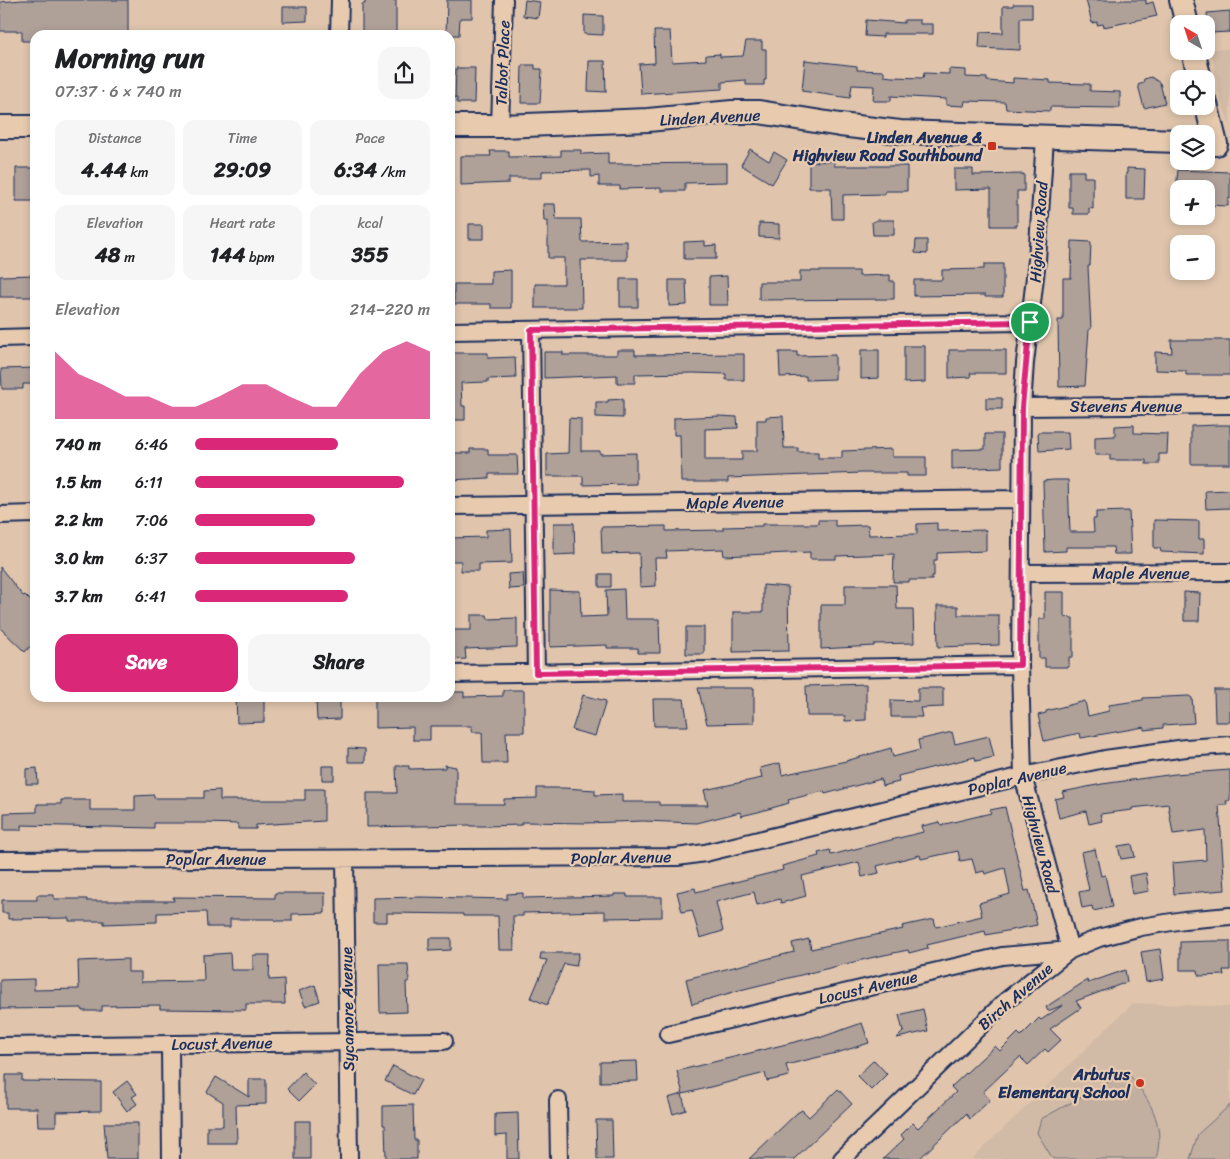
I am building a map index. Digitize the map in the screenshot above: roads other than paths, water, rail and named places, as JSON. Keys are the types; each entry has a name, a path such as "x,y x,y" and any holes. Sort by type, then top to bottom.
{"street":[{"path":"339,30 340,0"},
{"name":"Talbot Place","path":"500,126 504,0"},
{"path":"1181,0 1185,15"},
{"name":"Linden Avenue","path":"455,126 648,120 732,112 759,112 900,132 1170,141"},
{"path":"1209,115 1217,143"},
{"path":"0,127 30,127"},
{"name":"Highview Road","path":"1045,138 1037,260 1022,407 1020,665 1023,776 1070,950"},
{"path":"455,331 1030,322"},
{"path":"531,330 536,673"},
{"path":"0,338 30,337"},
{"name":"Stevens Avenue","path":"1022,407 1230,405"},
{"name":"Maple Avenue","path":"455,506 1020,499"},
{"path":"0,515 30,514"},
{"name":"Maple Avenue","path":"1021,574 1230,572"},
{"path":"455,674 1020,665"},
{"name":"Poplar Avenue","path":"0,860 678,856 705,853 1023,776 1105,759 1186,748 1230,745"},
{"name":"Sycamore Avenue","path":"345,859 349,1159"},
{"name":"Birch Avenue","path":"842,1159 1008,1000 1070,950 1098,938 1141,927 1184,920 1230,916"},
{"name":"Locust Avenue","path":"668,1034 1002,956 1070,950"},
{"name":"Locust Avenue","path":"0,1046 444,1041"},
{"path":"170,1044 170,1159"},
{"path":"558,1100 559,1159"}],"place":[{"name":"Linden Avenue & Highview Road Southbound","path":"992,146"},
{"name":"Arbutus Elementary School","path":"1140,1083"}]}
